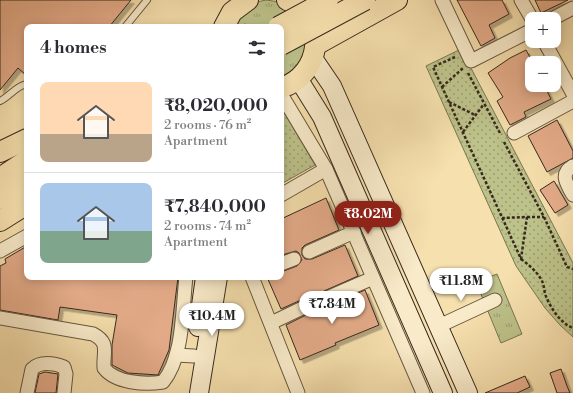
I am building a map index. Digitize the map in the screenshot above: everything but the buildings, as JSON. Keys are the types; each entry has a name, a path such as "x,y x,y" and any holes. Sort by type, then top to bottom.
{"main road":[{"path":"284,24 328,0"},
{"path":"284,43 365,0"},
{"path":"284,87 299,80 308,70 315,51 397,0"},
{"path":"226,24 232,12 243,1"},
{"path":"292,1 310,20 314,32 315,51 332,86 468,393"},
{"path":"299,80 322,117 443,393"},
{"path":"0,152 24,140"},
{"path":"0,178 24,162"},
{"path":"0,199 24,185"},
{"path":"0,221 24,206"},
{"path":"189,393 205,280"},
{"path":"200,393 218,280"}],"street":[{"path":"442,0 472,61 525,34"},
{"path":"521,0 528,12"},
{"path":"561,14 573,8"},
{"path":"548,48 573,94"},
{"path":"284,99 326,169 423,393"},
{"path":"514,133 573,101"},
{"path":"573,166 565,174 564,179 573,194"},
{"path":"284,193 326,169"},
{"path":"308,252 354,232"},
{"path":"0,251 24,238"},
{"path":"284,263 294,259"},
{"path":"271,323 373,278"},
{"path":"0,318 93,334 103,341 105,347 104,368 117,380 155,383 163,382 173,367 176,355 186,280"},
{"path":"253,280 298,393"},
{"path":"439,326 495,300"},
{"path":"176,355 194,356"},
{"path":"27,393 32,370 35,366 51,364 64,368 66,371 64,393"}],"lane":[{"path":"127,24 147,0"},
{"path":"0,101 24,84"}],"path":[{"path":"458,55 433,67 521,259 536,272 542,281 548,302 554,311 562,321 573,328"},
{"path":"461,61 544,217 567,267 573,269"},
{"path":"442,87 464,66"},
{"path":"449,102 475,115"},
{"path":"463,132 484,104"},
{"path":"521,259 527,217"},
{"path":"502,218 544,217"}],"green space":[{"path":"266,0 280,2 310,41 302,66 284,79 284,24 233,24 252,3"},
{"path":"461,49 573,263 573,337 545,308 516,266 426,66"},
{"path":"284,112 315,165 284,182"},
{"path":"497,274 522,334 501,343 476,282"}]}
